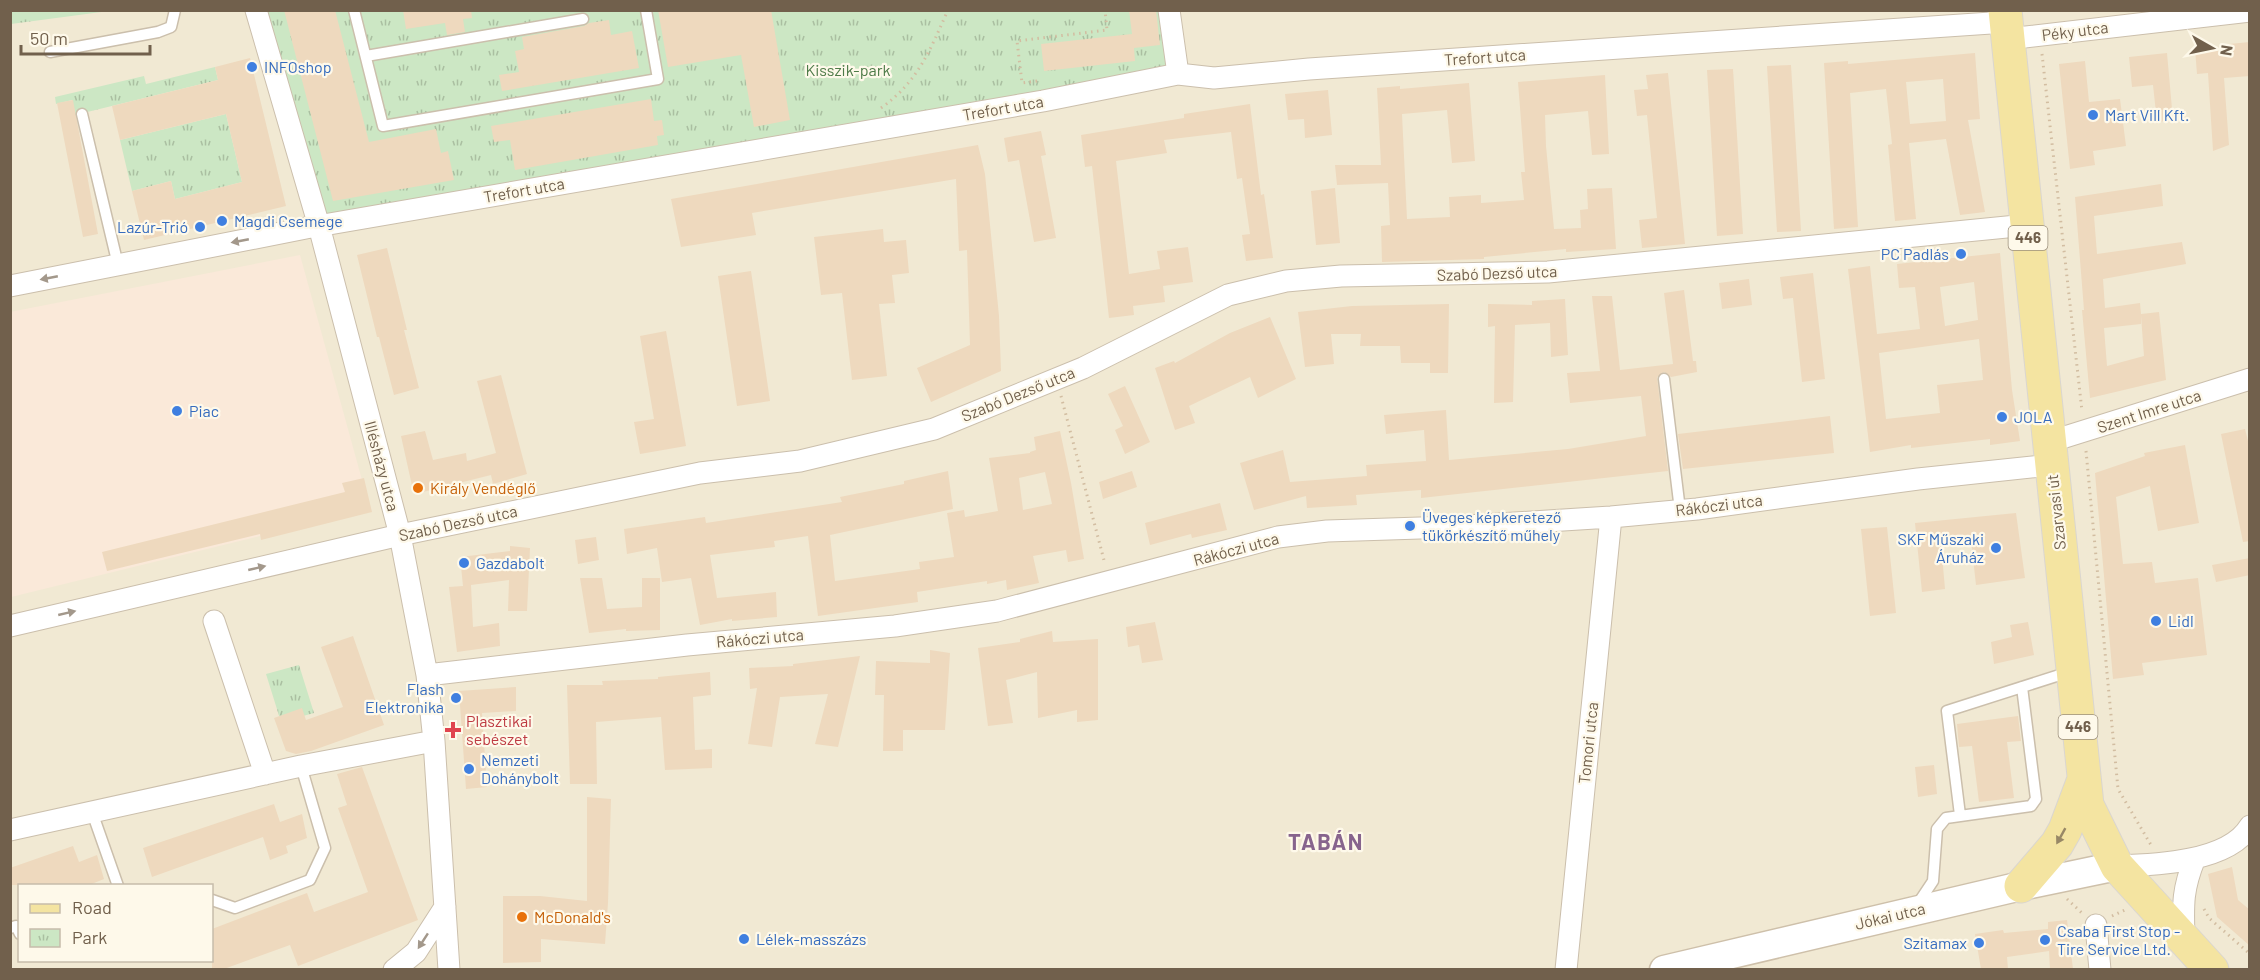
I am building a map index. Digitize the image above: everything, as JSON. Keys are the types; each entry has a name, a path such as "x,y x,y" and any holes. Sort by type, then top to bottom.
{"main road":[{"name":"Szarvasi út","path":"2006,24 2087,805 2117,866 2212,969"},
{"path":"2021,886 2057,844 2084,782"},
{"name":"Jókai utca","path":"1664,969 2117,866"}],"street":[{"name":"Illésházy utca","path":"256,10 319,226 400,535 427,675 434,741 448,969"},
{"path":"1169,10 1178,74"},
{"name":"Péky utca","path":"2006,24 2040,35 2250,11"},
{"name":"Trefort utca","path":"10,286 319,226 1043,101 1178,74 1214,78 1309,69 2006,24"},
{"name":"Szabó Dezső utca","path":"10,626 400,535 700,473 800,461 934,429 1056,379 1228,295 1286,281 1341,276 1548,272 2027,225"},
{"name":"Szent Imre utca","path":"2050,454 2084,432 2250,379"},
{"name":"Rákóczi utca","path":"427,675 687,645 907,624 997,611 1288,535 1326,531 1451,527 1611,517 1680,510 1834,492 2050,454"},
{"name":"Tomori utca","path":"1566,969 1611,517"},
{"path":"214,621 265,774"},
{"path":"10,830 301,766 434,741"},
{"path":"2117,866 2167,864 2195,858 2232,844 2250,826"},
{"path":"2184,938 2182,899 2186,880 2195,858"},
{"path":"394,969 416,952 445,907"},
{"path":"2096,925 2100,969"}],"lane":[{"path":"50,52 158,32 171,27 175,10"},
{"path":"354,10 382,126 658,79 646,10"},
{"path":"366,56 583,19"},
{"path":"82,114 118,265"},
{"path":"1664,380 1680,510"},
{"path":"1960,815 1947,711 2072,671"},
{"path":"1913,911 1933,881 1937,829 1946,818 2031,806 2036,799 2022,687"},
{"path":"213,900 235,908 310,880 325,848 301,766"},
{"path":"92,812 118,884"}],"path":[{"path":"879,110 896,98 924,64 948,10"},
{"path":"1044,80 1022,83 1017,41 1107,30 1105,10"},
{"path":"2040,35 2084,432 2118,789 2152,846 2167,864"},
{"path":"1056,379 1110,583"},
{"path":"2186,880 2209,918 2250,954"}],"shaded area":[{"path":"10,11 2249,11 2249,969 11,969"},
{"name":"Piac","path":"300,255 370,509 11,597 10,312"}],"green space":[{"path":"11,10 109,10 109,11 11,24"},
{"name":"Kisszik-park","path":"260,11 1166,11 1174,71 321,222"},
{"path":"215,67 218,80 75,115 72,100 56,104 55,97 144,76 146,84"},
{"path":"226,114 242,182 175,199 171,181 132,191 120,140"},
{"path":"299,665 314,713 281,722 266,674"}],"building":[{"path":"284,10 335,10 369,142 436,129 441,153 448,151 454,180 333,201"},
{"path":"403,10 471,10 472,18 463,19 465,32 447,35 445,23 406,29"},
{"path":"658,10 771,10 790,120 754,127 741,55 668,67"},
{"path":"1129,10 1156,10 1160,45 1134,48 1135,61 1044,71 1041,44 1132,34"},
{"path":"609,20 611,35 632,31 639,68 502,91 499,75 519,72 515,51 524,49 522,37"},
{"path":"2250,42 2250,76 2224,78 2229,145 2213,151 2208,73 2197,74 2195,49"},
{"path":"1975,53 1980,119 1968,120 1985,212 1960,215 1946,139 1909,143 1916,219 1895,221 1888,145 1892,144 1886,89 1850,93 1858,227 1834,229 1824,63 1848,61 1848,64","holes":["1943,79 1946,121 1910,124 1906,82"]},
{"path":"2167,53 2173,120 2157,122 2153,85 2132,87 2129,57"},
{"path":"250,58 286,206 144,240 132,191 171,181 175,199 242,182 226,114 120,140 112,106 218,80 215,67"},
{"path":"2085,61 2089,102 2120,99 2126,146 2093,151 2095,165 2070,169 2059,64"},
{"path":"1791,65 1801,231 1777,232 1767,66"},
{"path":"1733,69 1743,234 1717,236 1707,70"},
{"path":"1668,73 1685,244 1642,248 1639,220 1657,218 1647,115 1637,116 1634,90 1648,89 1646,75"},
{"path":"1605,75 1609,154 1592,155 1588,111 1545,115 1546,146 1554,229 1581,228 1580,210 1588,209 1587,189 1612,188 1616,249 1566,252 1566,249 1484,257 1484,259 1382,262 1381,226 1390,225 1388,183 1337,185 1335,165 1381,165 1377,88 1400,86 1400,89 1469,83 1475,161 1452,163 1447,110 1402,114 1407,219 1450,217 1449,197 1481,195 1481,203 1524,200 1521,172 1525,172 1518,82"},
{"path":"1328,90 1332,135 1305,138 1304,119 1288,120 1285,94"},
{"path":"651,99 654,121 662,120 664,135 657,136 658,145 515,170 510,140 494,142 491,126"},
{"path":"73,100 98,234 83,237 57,103"},
{"path":"1250,104 1261,195 1264,194 1273,258 1246,261 1242,235 1250,234 1242,178 1237,179 1231,132 1164,140 1167,153 1116,161 1129,274 1160,269 1157,251 1188,247 1193,282 1163,286 1165,302 1133,306 1134,315 1109,318 1092,166 1085,167 1081,135 1184,118 1184,114"},
{"path":"1041,131 1046,155 1041,156 1056,238 1034,242 1019,160 1008,162 1004,138"},
{"path":"978,145 985,174 999,316 1001,371 931,402 917,368 970,345 967,250 959,251 956,179 752,213 756,235 681,247 671,199"},
{"path":"2161,184 2163,206 2094,216 2097,254 2182,242 2186,264 2103,279 2105,308 2140,303 2141,314 2159,312 2166,380 2090,398 2075,197","holes":["2141,316 2144,356 2107,366 2104,328 2141,324"]},
{"path":"1335,188 1340,243 1316,245 1311,191"},
{"path":"883,229 884,242 906,240 909,273 892,275 895,303 879,304 887,376 852,380 842,293 821,295 814,237"},
{"path":"387,248 419,388 394,395 357,255"},
{"path":"2000,253 2012,390 2020,441 1990,445 1990,439 1911,448 1911,445 1870,452 1848,269 1870,266 1877,334 1920,329 1915,287 1899,288 1897,264","holes":["1974,282 1978,320 1945,326 1940,287","1979,339 1983,380 1937,385 1940,413 1886,419 1879,353"]},
{"path":"751,271 770,401 737,406 718,276"},
{"path":"1813,273 1825,379 1802,382 1793,298 1783,299 1780,277"},
{"path":"1749,279 1752,305 1722,309 1719,283"},
{"path":"1684,290 1693,361 1696,361 1697,372 1671,377 1664,372 1657,377 1668,471 1421,498 1421,490 1356,495 1357,505 1307,508 1306,496 1254,510 1240,463 1283,450 1290,482 1367,476 1366,465 1426,461 1424,430 1386,434 1384,415 1446,410 1449,460 1568,449 1646,436 1641,396 1570,403 1567,373 1600,371 1592,296 1612,296 1620,370 1673,364 1664,293"},
{"path":"1565,299 1568,355 1551,357 1550,323 1515,325 1513,402 1494,403 1495,326 1488,327 1488,304 1532,305 1532,301"},
{"path":"1449,304 1448,373 1430,373 1430,363 1401,363 1400,346 1360,346 1361,334 1331,334 1334,364 1305,367 1298,312 1352,306"},
{"path":"1270,317 1296,379 1258,398 1250,377 1189,406 1195,423 1175,430 1155,368 1174,361 1175,363 1230,333"},
{"path":"666,331 686,446 640,454 634,422 654,419 640,336"},
{"path":"501,375 527,474 493,484 491,475 419,493 413,490 401,436 425,431 433,460 466,453 467,461 496,453 477,381"},
{"path":"1125,386 1150,442 1125,454 1115,430 1123,426 1108,394"},
{"path":"1830,416 1834,453 1683,469 1678,434"},
{"path":"2245,429 2250,449 2250,541 2243,542 2221,434"},
{"path":"1060,431 1084,559 1068,562 1066,550 1033,556 1039,583 1007,590 1006,580 987,584 987,581 917,592 918,602 818,616 808,536 774,541 775,547 710,555 717,598 776,592 777,617 732,621 732,619 700,625 691,578 662,582 657,548 627,554 624,529 705,517 706,523 842,502 840,497 904,484 904,481 948,471 953,509 830,535 835,581 920,569 919,562 954,557 947,513 964,510 965,517 998,511 989,458 1030,453 1036,450 1034,437","holes":["1045,472 1052,504 1023,510 1019,478"]},
{"path":"2185,445 2199,523 2158,531 2150,486 2116,497 2123,564 2152,562 2155,583 2198,578 2207,655 2142,663 2144,675 2113,679 2095,473 2145,456 2144,453"},
{"path":"1132,471 1137,487 1103,499 1099,482"},
{"path":"364,478 372,512 261,540 260,534 107,571 102,552 345,492 342,483"},
{"path":"1220,503 1227,530 1192,538 1191,534 1150,545 1145,523"},
{"path":"2016,513 2025,578 1976,585 1971,540 1941,544 1945,589 1922,592 1915,523"},
{"path":"1887,527 1896,613 1870,616 1861,529"},
{"path":"596,537 599,560 578,564 575,540"},
{"path":"510,546 530,548 527,611 508,611 509,580 471,585 473,627 499,623 500,646 457,652 449,587 463,586 460,557 510,551"},
{"path":"2250,558 2250,575 2216,582 2212,565"},
{"path":"580,578 602,578 607,609 642,607 642,578 660,578 660,630 626,631 626,629 589,633"},
{"path":"1155,622 1163,660 1142,663 1139,645 1128,647 1126,627"},
{"path":"2028,622 2034,655 1994,664 1991,642 2012,637 2010,625"},
{"path":"1052,631 1053,642 1098,639 1098,720 1077,722 1077,710 1038,718 1037,672 1006,680 1013,723 988,726 978,648 1020,642 1020,639"},
{"path":"353,636 384,725 311,751 296,754 286,751 274,718 302,708 306,720 343,707 321,647"},
{"path":"930,650 950,653 945,730 903,730 903,751 883,751 884,695 875,695 876,661 930,663"},
{"path":"860,656 838,747 815,744 828,694 780,697 772,747 748,744 757,688 750,689 749,668 793,666 793,664"},
{"path":"710,672 711,695 693,697 695,750 712,749 712,768 665,770 661,717 596,722 597,784 570,784 567,685 603,685 602,681 658,679 658,677"},
{"path":"516,687 516,711 482,713 487,787 466,789 459,691"},
{"path":"2018,716 2021,741 2007,742 2014,798 1979,802 1972,746 1959,747 1957,724"},
{"path":"1934,765 1937,794 1918,797 1915,767"},
{"path":"362,767 418,920 298,966 290,945 224,969 212,969 213,929 307,893 314,912 368,892 338,808 347,805 337,774"},
{"path":"587,797 611,799 605,944 541,939 541,962 503,963 503,896 540,896 587,901"},
{"path":"274,804 280,822 302,814 307,838 286,846 288,853 270,860 263,837 152,877 143,848"},
{"path":"73,846 79,862 97,855 104,879 92,884 10,885 10,868"},
{"path":"2232,867 2238,900 2250,910 2250,946 2217,917 2208,874"},
{"path":"2067,920 2073,969 2050,969 2049,951 2007,957 2008,969 1981,969 1975,934 2003,930 2004,933 2048,929 2048,922"}],"place":[{"name":"INFOshop","path":"252,67"},
{"name":"Mart Vill Kft.","path":"2093,115"},
{"name":"Magdi Csemege","path":"222,221"},
{"name":"Lazúr-Trió","path":"200,227"},
{"name":"PC Padlás","path":"1961,254"},
{"name":"Piac","path":"177,411"},
{"name":"JOLA","path":"2002,417"},
{"name":"Király Vendéglő","path":"418,488"},
{"name":"Üveges képkeretező tükörkészítő műhely","path":"1410,526"},
{"name":"SKF Műszaki Áruház","path":"1996,548"},
{"name":"Gazdabolt","path":"464,563"},
{"name":"Lidl","path":"2156,621"},
{"name":"Flash Elektronika","path":"456,698"},
{"name":"Plasztikai sebészet","path":"453,730"},
{"name":"Nemzeti Dohánybolt","path":"469,769"},
{"name":"McDonald's","path":"522,917"},
{"name":"Lélek-masszázs","path":"744,939"},
{"name":"Csaba First Stop - Tire Service Ltd.","path":"2045,940"},
{"name":"Szitamax","path":"1979,943"}],"district":[{"name":"TABÁN","path":"1326,842"}]}
